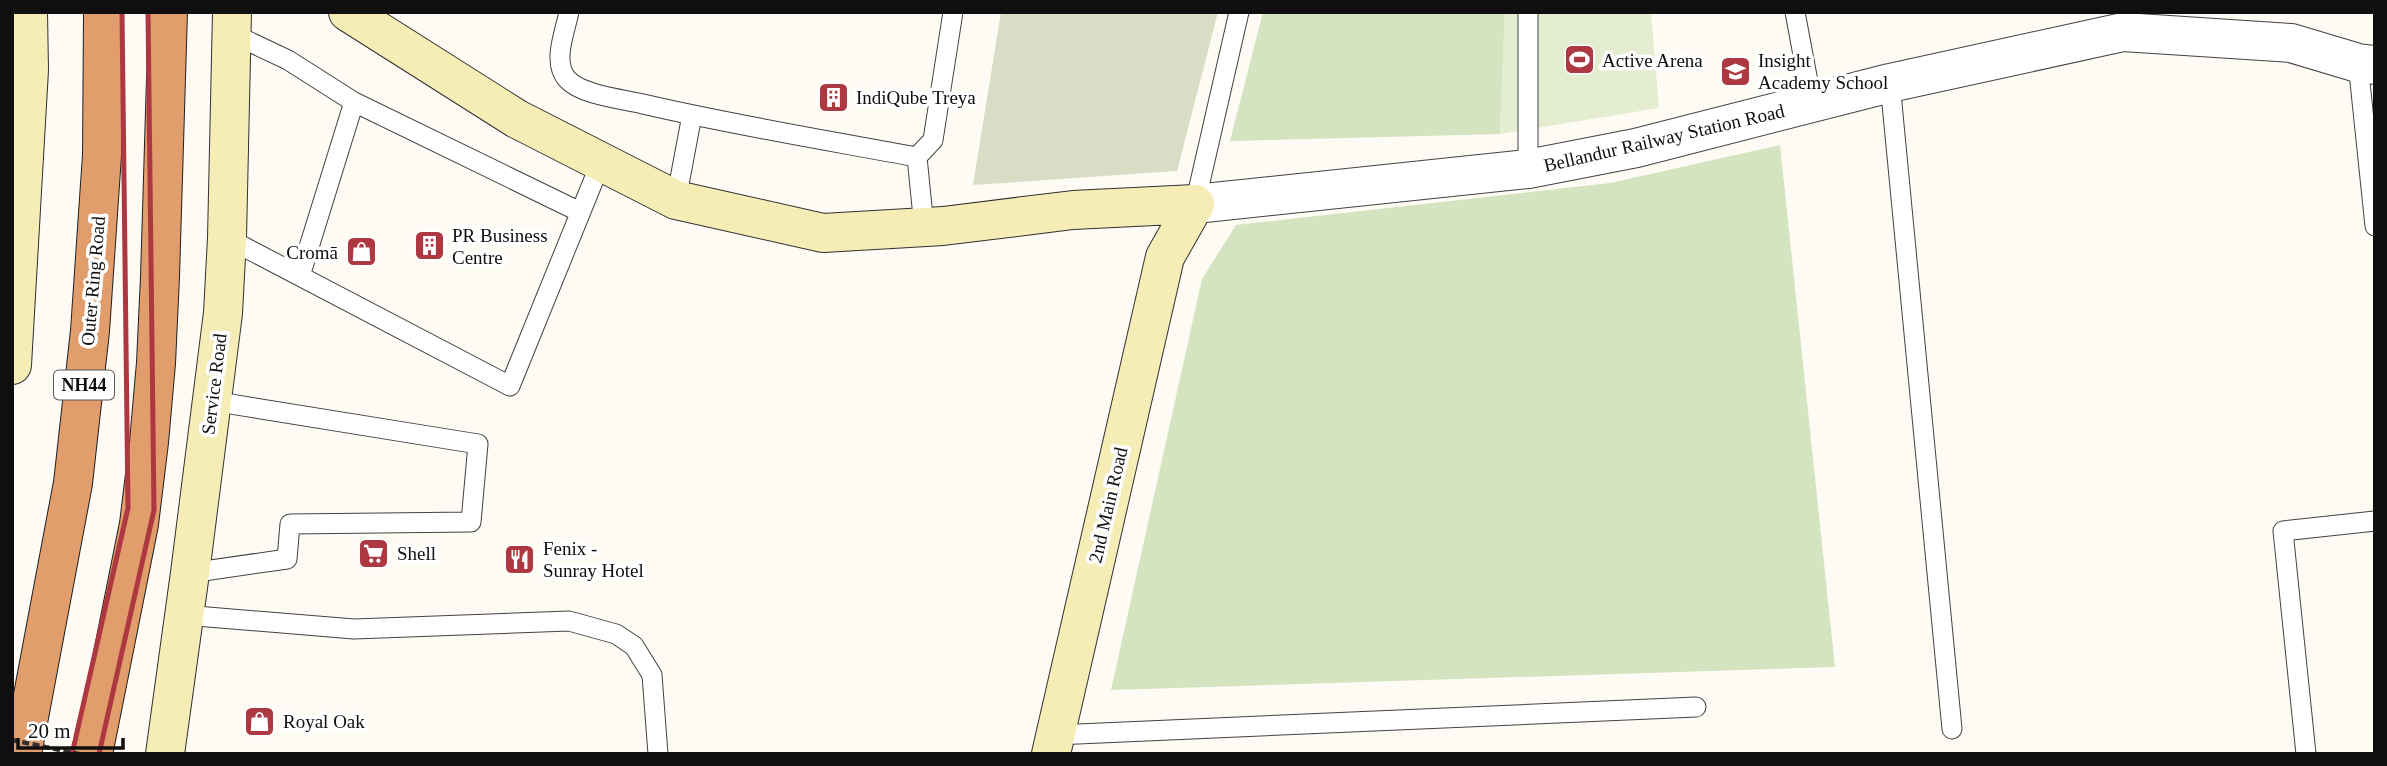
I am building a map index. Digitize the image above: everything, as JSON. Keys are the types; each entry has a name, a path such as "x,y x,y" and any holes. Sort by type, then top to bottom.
{"highway":[{"name":"Outer Ring Road","path":"22,754 72,483 90,331 102,155 103,12"},
{"path":"93,754 139,524 149,442 160,290 167,12"}],"street":[{"path":"348,12 517,119 676,200 823,233 924,227 1073,210 1195,204"},
{"path":"12,365 23,15"},
{"name":"Service Road","path":"164,754 223,313 231,23"},
{"name":"Bellandur Railway Station Road","path":"1195,204 1528,169 1636,148 1890,83 2123,32 2291,43 2366,64"},
{"name":"2nd Main Road","path":"1053,745 1166,257 1195,204"}],"lane":[{"path":"569,12 559,56 561,66 566,79 588,91 692,115 917,157"},
{"path":"924,227 917,157 933,140 953,12"},
{"path":"1195,204 1239,12"},
{"path":"1528,12 1528,169"},
{"path":"1795,12 1812,103"},
{"path":"231,23 354,102 580,212"},
{"path":"2366,64 2375,226"},
{"path":"1890,83 1952,729"},
{"path":"300,276 354,102"},
{"path":"676,200 692,115"},
{"path":"227,238 510,386 601,162"},
{"path":"190,573 287,559 290,524 471,522 478,444 212,401"},
{"path":"2306,754 2283,531 2375,521"},
{"path":"184,615 354,629 569,621 616,634 634,646 652,675 658,754"},
{"path":"1053,745 1696,707"}],"path":[{"path":"12,740 79,754"}],"green space":[{"path":"1001,12 1218,12 1177,171 973,185"},
{"path":"1263,12 1505,12 1500,134 1230,141"},
{"name":"Active Arena","path":"1505,12 1651,12 1659,108 1500,134"},
{"path":"1780,145 1835,667 1111,690 1202,279 1236,225 1610,183"}],"railway":[{"path":"72,754 128,508 122,12"},
{"path":"99,754 154,510 148,12"}],"place":[{"name":"Active Arena","path":"1579,60"},
{"name":"Insight Academy School","path":"1735,71"},
{"name":"IndiQube Treya","path":"833,97"},
{"name":"PR Business Centre","path":"429,246"},
{"name":"Cromā","path":"361,252"},
{"name":"Shell","path":"374,553"},
{"name":"Fenix - Sunray Hotel","path":"520,559"},
{"name":"Royal Oak","path":"260,721"}]}
